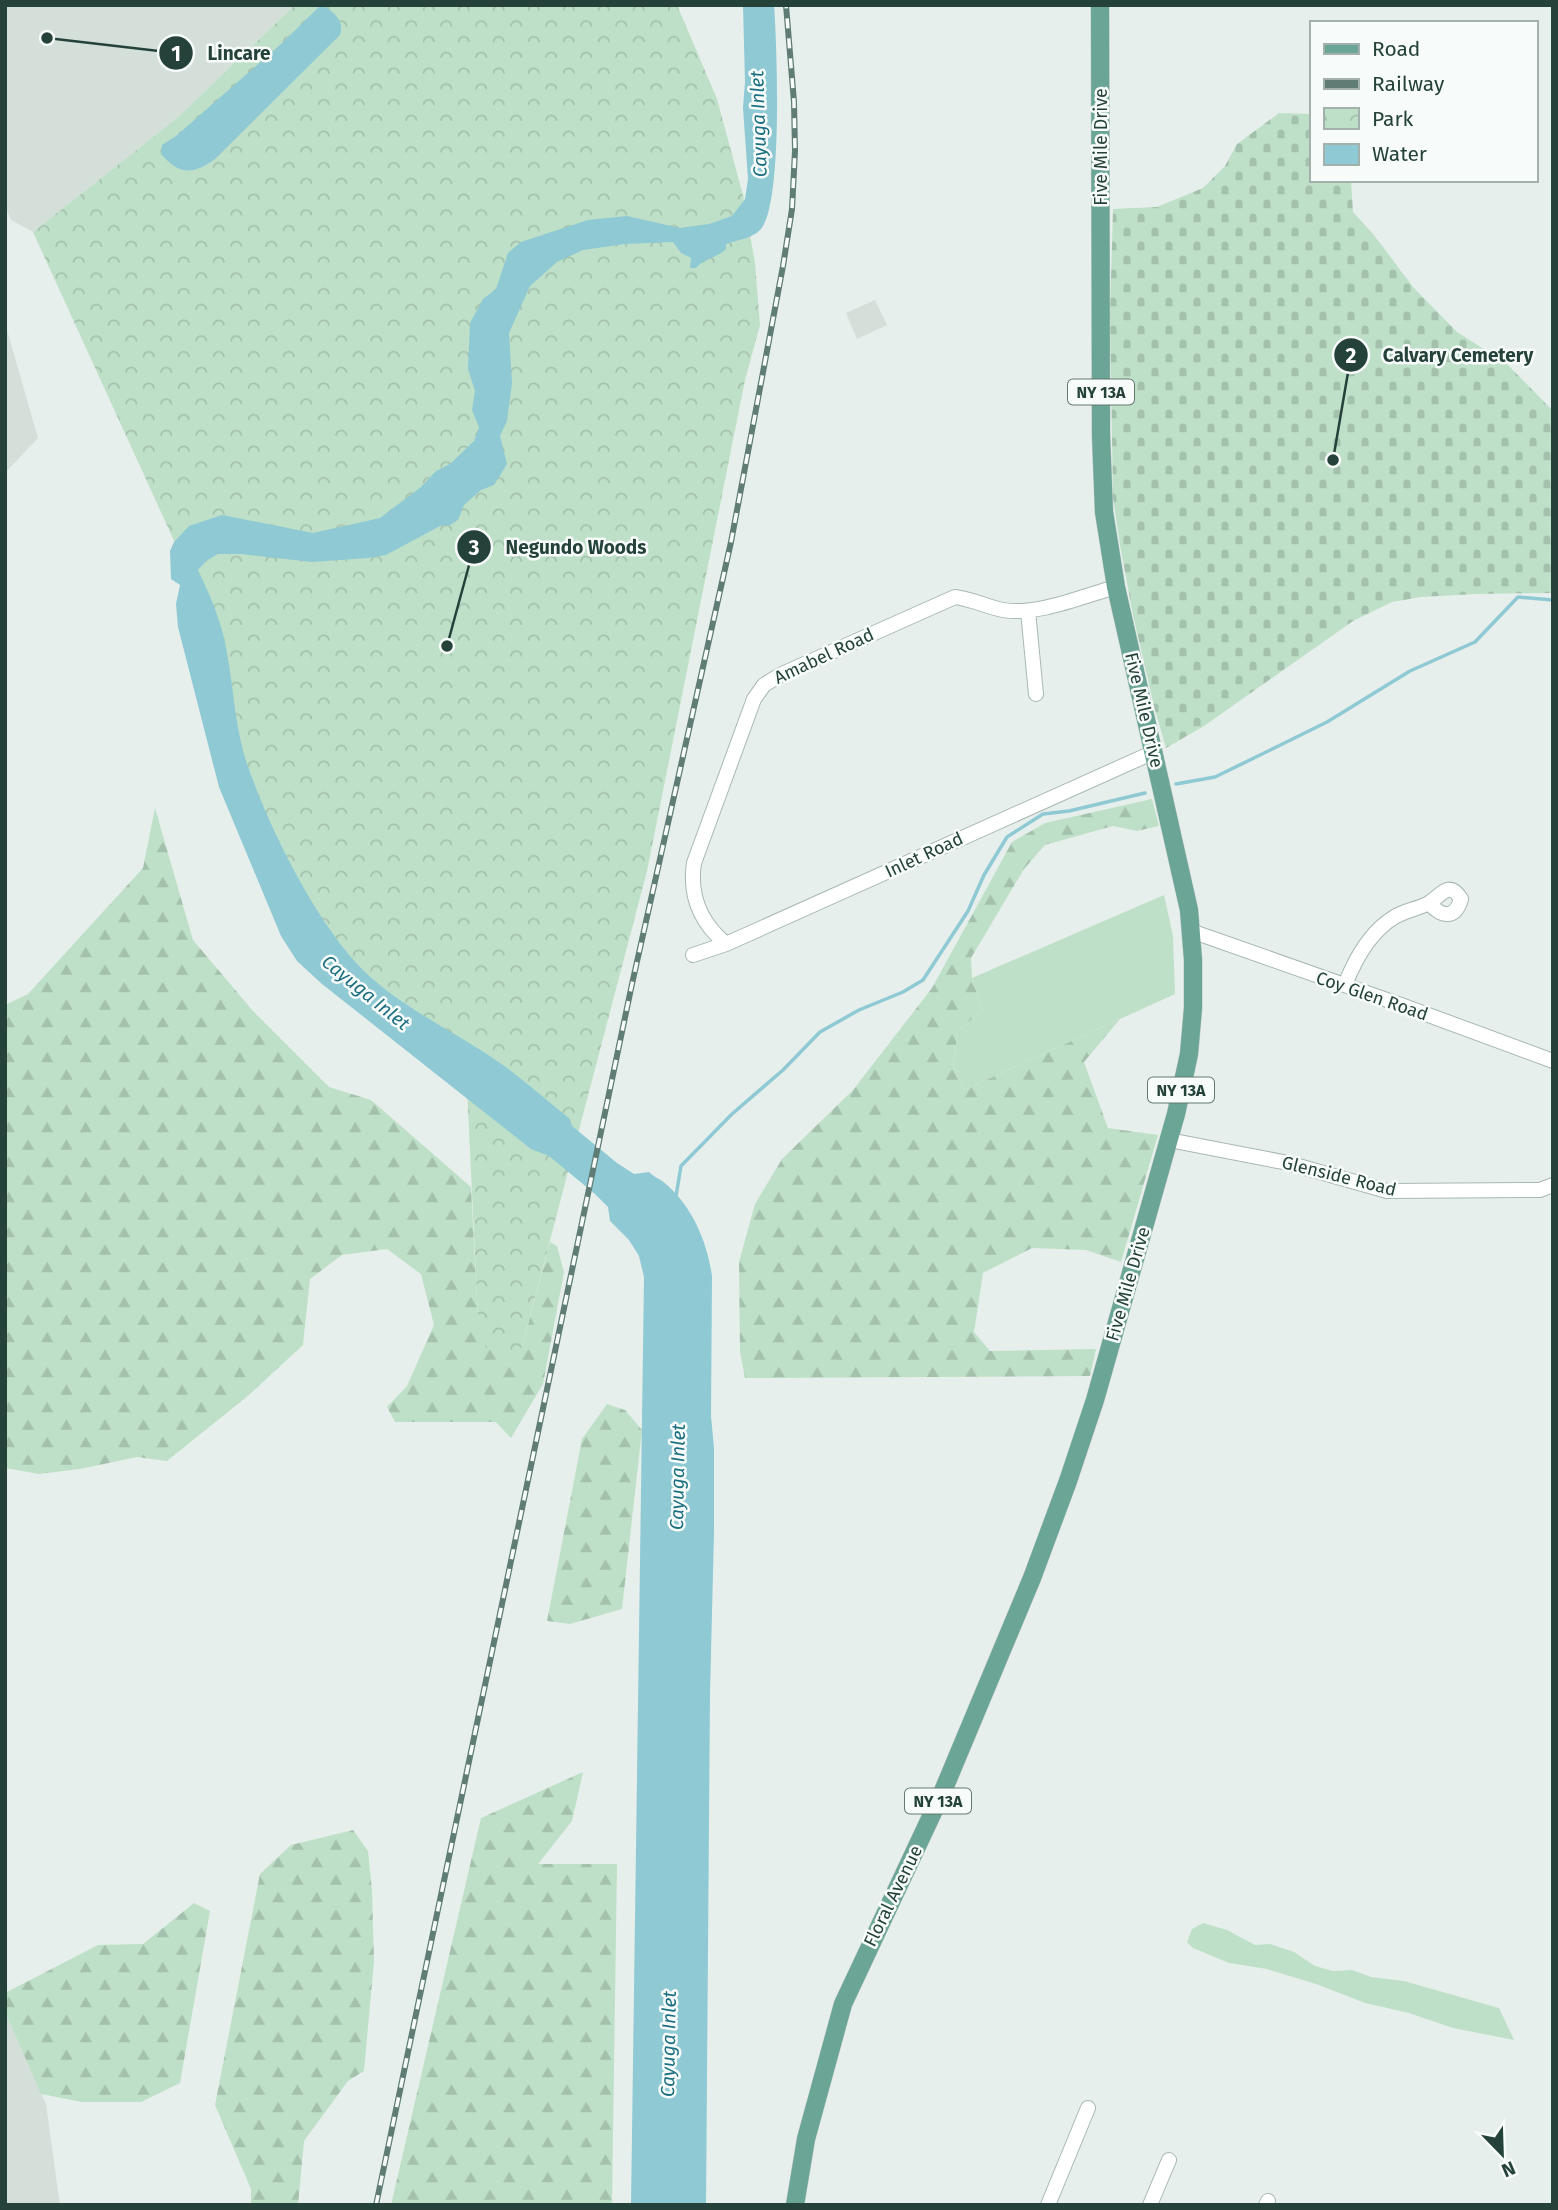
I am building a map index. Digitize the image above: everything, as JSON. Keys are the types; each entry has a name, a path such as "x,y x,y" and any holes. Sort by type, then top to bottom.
{"main road":[{"name":"Five Mile Drive","path":"1096,1400 1169,1140 1189,1054 1193,1008 1191,932 1184,886 1116,587 1104,512 1101,435 1100,5"},
{"name":"Floral Avenue","path":"795,2205 806,2139 843,2004 943,1791 1031,1578 1096,1400"}],"street":[{"name":"Amabel Road","path":"726,944 712,932 702,916 691,880 694,863 754,699 764,685 792,669 956,597 1004,610 1028,611 1116,587"},
{"path":"1028,611 1036,694"},
{"name":"Inlet Road","path":"693,955 726,944 1154,752"},
{"path":"1345,985 1353,965 1380,928 1406,911 1429,903"},
{"name":"Coy Glen Road","path":"1191,932 1553,1061"},
{"name":"Glenside Road","path":"1169,1140 1288,1163 1387,1191 1540,1190 1553,1185"},
{"path":"1048,2205 1088,2108"},
{"path":"1150,2205 1169,2160"}],"shaded area":[{"path":"5,5 295,5 177,118 33,232 11,220 5,205"},
{"path":"875,300 887,325 857,339 846,313"},
{"path":"5,323 38,438 5,473"},
{"path":"5,2012 46,2104 60,2205 5,2205"}],"green space":[{"path":"295,5 677,5 717,99 743,195 755,263 760,325 745,380 647,871 522,1347 508,1352 486,1348 478,1318 466,1067 367,997 287,898 181,556 33,232 177,118"},
{"path":"1279,113 1310,114 1310,182 1351,182 1353,212 1413,287 1457,332 1507,364 1553,411 1553,593 1421,597 1392,602 1353,621 1204,726 1166,748 1133,615 1113,498 1110,314 1113,209 1157,207 1203,188 1225,166 1237,144"},
{"path":"1152,799 1159,826 1137,831 1113,826 1045,845 1024,869 971,958 972,978 982,1010 958,1031 953,1065 964,1090 1120,1019 1084,1062 1108,1128 1158,1135 1121,1262 1086,1250 1032,1248 983,1273 974,1332 990,1351 1096,1349 1090,1376 745,1378 740,1352 739,1262 755,1204 782,1159 853,1090 932,988 1012,842 1045,823"},
{"path":"155,808 193,940 253,1011 329,1087 371,1100 471,1187 478,1318 522,1347 550,1242 557,1246 564,1272 543,1384 511,1438 496,1422 395,1422 387,1407 407,1386 434,1325 421,1274 387,1249 342,1255 310,1279 303,1345 249,1395 167,1461 137,1457 39,1474 5,1468 5,1005 28,994 143,868"},
{"path":"1164,895 1173,936 1175,994 964,1090 953,1065 958,1031 982,1010 972,978"},
{"path":"607,1404 625,1410 642,1430 622,1609 570,1624 547,1621 582,1439"},
{"path":"583,1772 572,1821 538,1864 617,1864 612,2205 391,2205 481,1818"},
{"path":"353,1830 368,1851 372,1890 374,1961 364,2071 348,2081 304,2141 298,2205 251,2205 251,2189 215,2105 260,1874 291,1845"},
{"path":"194,1903 210,1911 180,2083 141,2102 82,2102 41,2094 5,2012 5,1993 98,1945 143,1944"},
{"path":"1203,1923 1227,1930 1255,1945 1270,1944 1294,1952 1315,1966 1333,1971 1352,1970 1371,1977 1404,1981 1499,2008 1514,2040 1453,2028 1409,2013 1365,2003 1267,1969 1229,1963 1193,1948 1187,1942 1192,1929"}],"water":[{"path":"321,5 337,17 341,25 340,35 215,159 200,168 187,170 174,166 161,154 162,145 176,136 281,44"},
{"name":"Cayuga Inlet","path":"743,5 774,5 776,157 768,214 761,229 750,237 726,244 726,249 696,268 690,268 691,258 681,253 673,242 625,244 583,250 557,262 530,286 509,333 512,383 507,421 500,436 507,464 494,485 481,490 464,505 458,520 450,525 440,526 386,555 312,562 218,554 198,570 223,634 240,739 264,809 310,899 346,951 379,985 518,1076 617,1163 634,1174 649,1172 665,1183 691,1215 707,1251 712,1276 714,1532 706,2205 631,2205 644,1277 639,1256 629,1240 610,1221 608,1207 595,1194 549,1156 531,1149 322,984 297,961 281,936 219,787 178,627 176,604 180,585 171,579 170,551 174,542 189,526 222,515 313,533 380,518 421,487 436,471 450,464 474,441 479,427 472,410 475,391 468,369 470,323 483,299 496,289 508,253 521,242 588,220 627,216 680,228 709,224 732,216 745,199 748,179 743,108"}],"waterway":[{"path":"1176,784 1215,777 1327,722 1410,671 1475,642 1518,597 1553,600"},
{"path":"676,1196 681,1166 820,1032 923,980 968,911 984,875 1007,837 1043,814 1069,811 1145,793"}],"railway":[{"path":"376,2205 632,984 731,542 783,266 792,209 795,151 786,5"}],"place":[{"name":"Lincare","path":"47,38"},
{"name":"Calvary Cemetery","path":"1333,460"},
{"name":"Negundo Woods","path":"447,646"}]}
